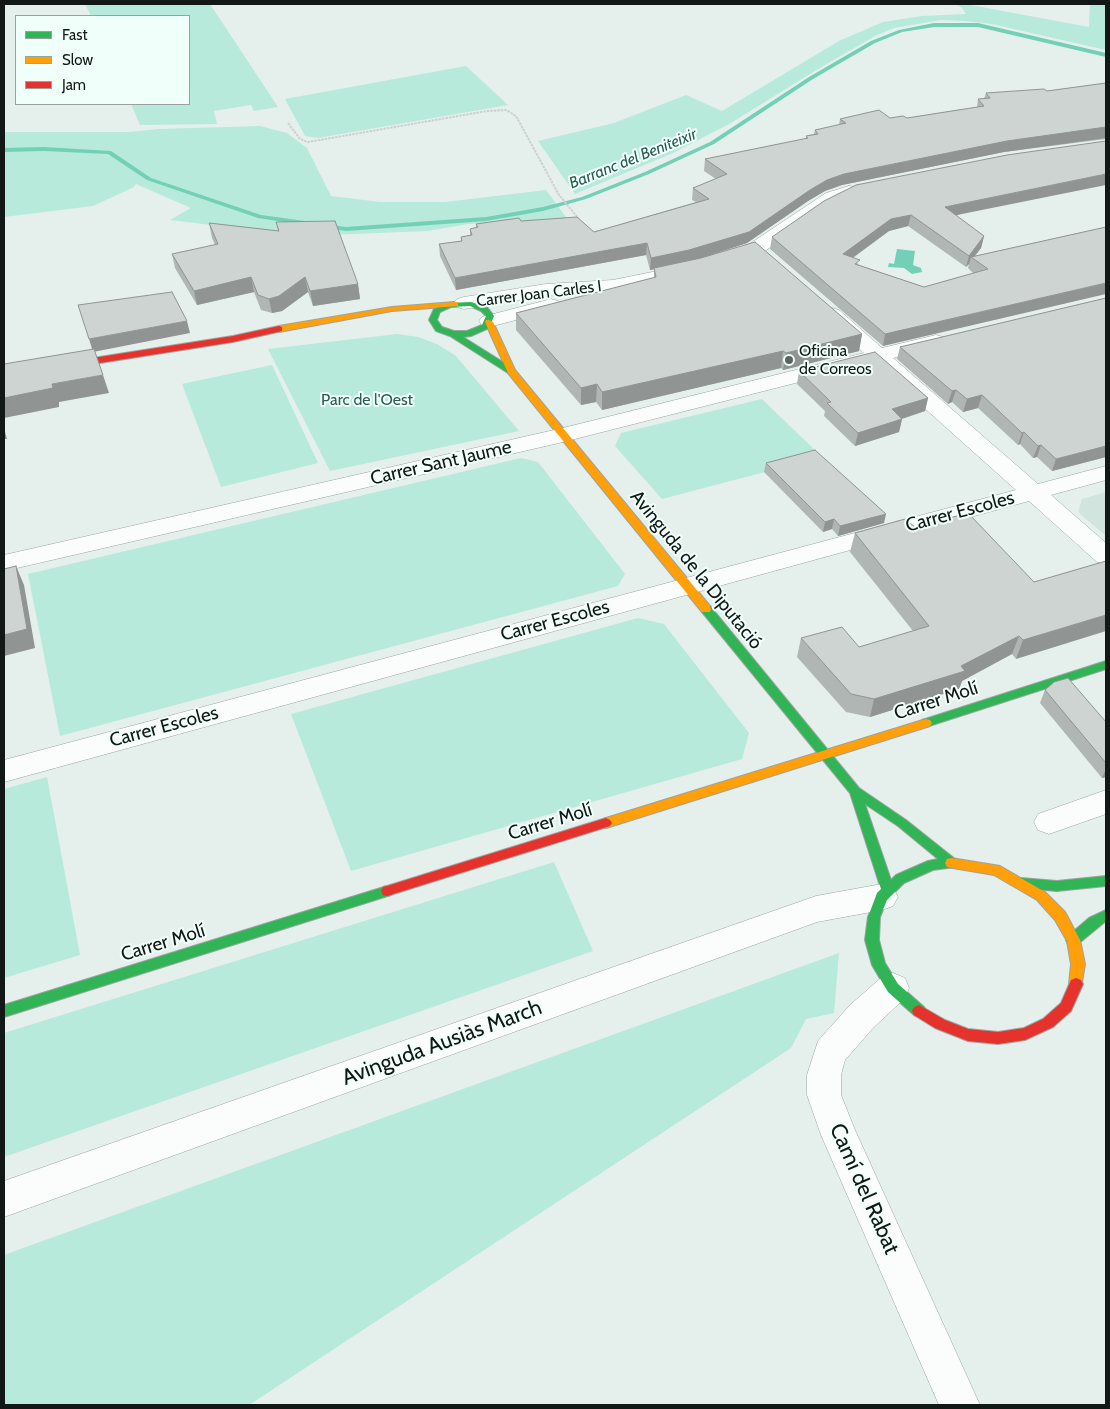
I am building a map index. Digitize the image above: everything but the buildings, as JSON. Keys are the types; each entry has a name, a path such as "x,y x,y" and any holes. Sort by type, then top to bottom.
{"street":[{"name":"Carrer Joan Carles I","path":"489,321 613,286 699,267 741,255 762,255 832,197 864,187"},
{"name":"Carrer Joan Carles I","path":"459,303 546,290 613,286"},
{"name":"Avinguda de la Diputació","path":"459,303 478,306 488,312 489,321 511,372 855,791"},
{"path":"439,329 433,320 434,314 444,306 459,303"},
{"path":"4,375 233,339 277,329 392,309 459,303"},
{"path":"821,304 1106,556"},
{"path":"421,326 453,334 475,332 489,321"},
{"path":"233,339 280,338 345,330"},
{"name":"Avinguda de la Diputació","path":"453,334 511,372"},
{"name":"Carrer Sant Jaume","path":"4,563 563,435 956,336"},
{"name":"Carrer Escoles","path":"4,771 686,585 1106,473"},
{"name":"Carrer Molí","path":"4,1011 825,755 1106,665"},
{"path":"855,791 902,823 951,863"},
{"path":"855,791 885,893"},
{"path":"1049,822 1106,802"},
{"path":"951,863 996,870 1020,883 1041,896 1060,916 1073,940 1078,964 1076,987 1066,1007 1048,1024 1025,1034 998,1038 968,1034 940,1024 920,1012 893,988 879,965 872,940 874,917 885,893 900,879 932,865 951,863"},
{"path":"1020,883 1056,886 1106,882"},
{"name":"Avinguda Ausiàs March","path":"4,1199 816,909 885,893"},
{"path":"1073,940 1094,922 1106,915"},
{"name":"Camí del Rabat","path":"893,988 862,1016 830,1052 824,1075 824,1095 960,1405"}],"path":[{"path":"288,123 300,139 308,142 487,111 506,110 516,116 559,195 582,223"}],"shaded area":[{"path":"897,249 915,251 913,265 921,268 922,272 912,274 904,268 888,267 889,263 894,264"},
{"path":"1106,492 1106,536 1078,512 1082,499"}],"green space":[{"path":"85,4 210,4 278,107 254,111 251,105 214,111 217,124 140,125 131,105 190,105 190,15 90,15"},
{"path":"955,4 965,4 1089,27 1090,4 1106,4 1106,50 992,24 966,21 941,20 894,28 875,36 818,69 731,123 673,153 575,194 538,141 614,123 686,95 722,111 839,41 883,22 922,16 966,14 962,8"},
{"path":"466,66 508,105 318,138 305,136 285,99"},
{"path":"260,126 287,133 307,148 331,196 380,202 445,202 546,190 569,221 468,224 428,231 302,236 170,220 191,208 136,184 134,187 93,206 4,217 4,132 129,132 159,129"},
{"name":"Parc de l'Oest","path":"397,334 418,337 437,344 456,356 519,431 330,471 268,349"},
{"path":"272,365 318,463 221,487 182,384"},
{"path":"762,399 822,457 662,499 615,446 621,433"},
{"path":"521,458 538,462 625,574 618,586 60,736 28,574"},
{"path":"638,618 664,624 749,733 742,759 351,871 291,714"},
{"path":"47,777 80,955 4,978 4,789"},
{"path":"554,862 593,951 4,1157 4,1033"},
{"path":"839,953 834,1013 806,1019 791,1048 249,1405 4,1405 4,1255"}],"waterway":[{"name":"Barranc del Beniteixir","path":"325,226 346,229 486,219 543,209 584,198 647,173 712,143 811,78 873,42 901,31 934,25 978,25 1106,55"},
{"name":"Barranc del Beniteixir","path":"4,150 44,149 109,152 149,179 260,217 305,223"}],"traffic: fast":[{"path":"453,334 468,334 486,326 490,316 484,309 471,304 450,305 437,311 433,320 439,329 453,334 511,371"},
{"path":"706,609 855,791 902,823 951,863"},
{"path":"926,723 1106,665"},
{"path":"855,791 888,890"},
{"path":"919,1011 893,988 879,965 872,940 874,917 882,897 900,879 932,865 951,863"},
{"path":"1021,883 1057,886 1106,881"},
{"path":"4,1011 387,891"},
{"path":"1073,940 1094,922 1106,915"}],"traffic: slow":[{"path":"279,329 392,309 455,304"},
{"path":"489,322 511,371 706,609"},
{"path":"606,823 926,723"},
{"path":"951,863 996,870 1041,896 1060,916 1073,940 1078,964 1076,984"}],"traffic: jam":[{"path":"4,375 233,339 279,329"},
{"path":"387,891 606,823"},
{"path":"919,1011 940,1024 968,1035 998,1038 1025,1034 1048,1023 1066,1007 1076,984"}],"place":[{"name":"Oficina de Correos","path":"789,360"}]}
